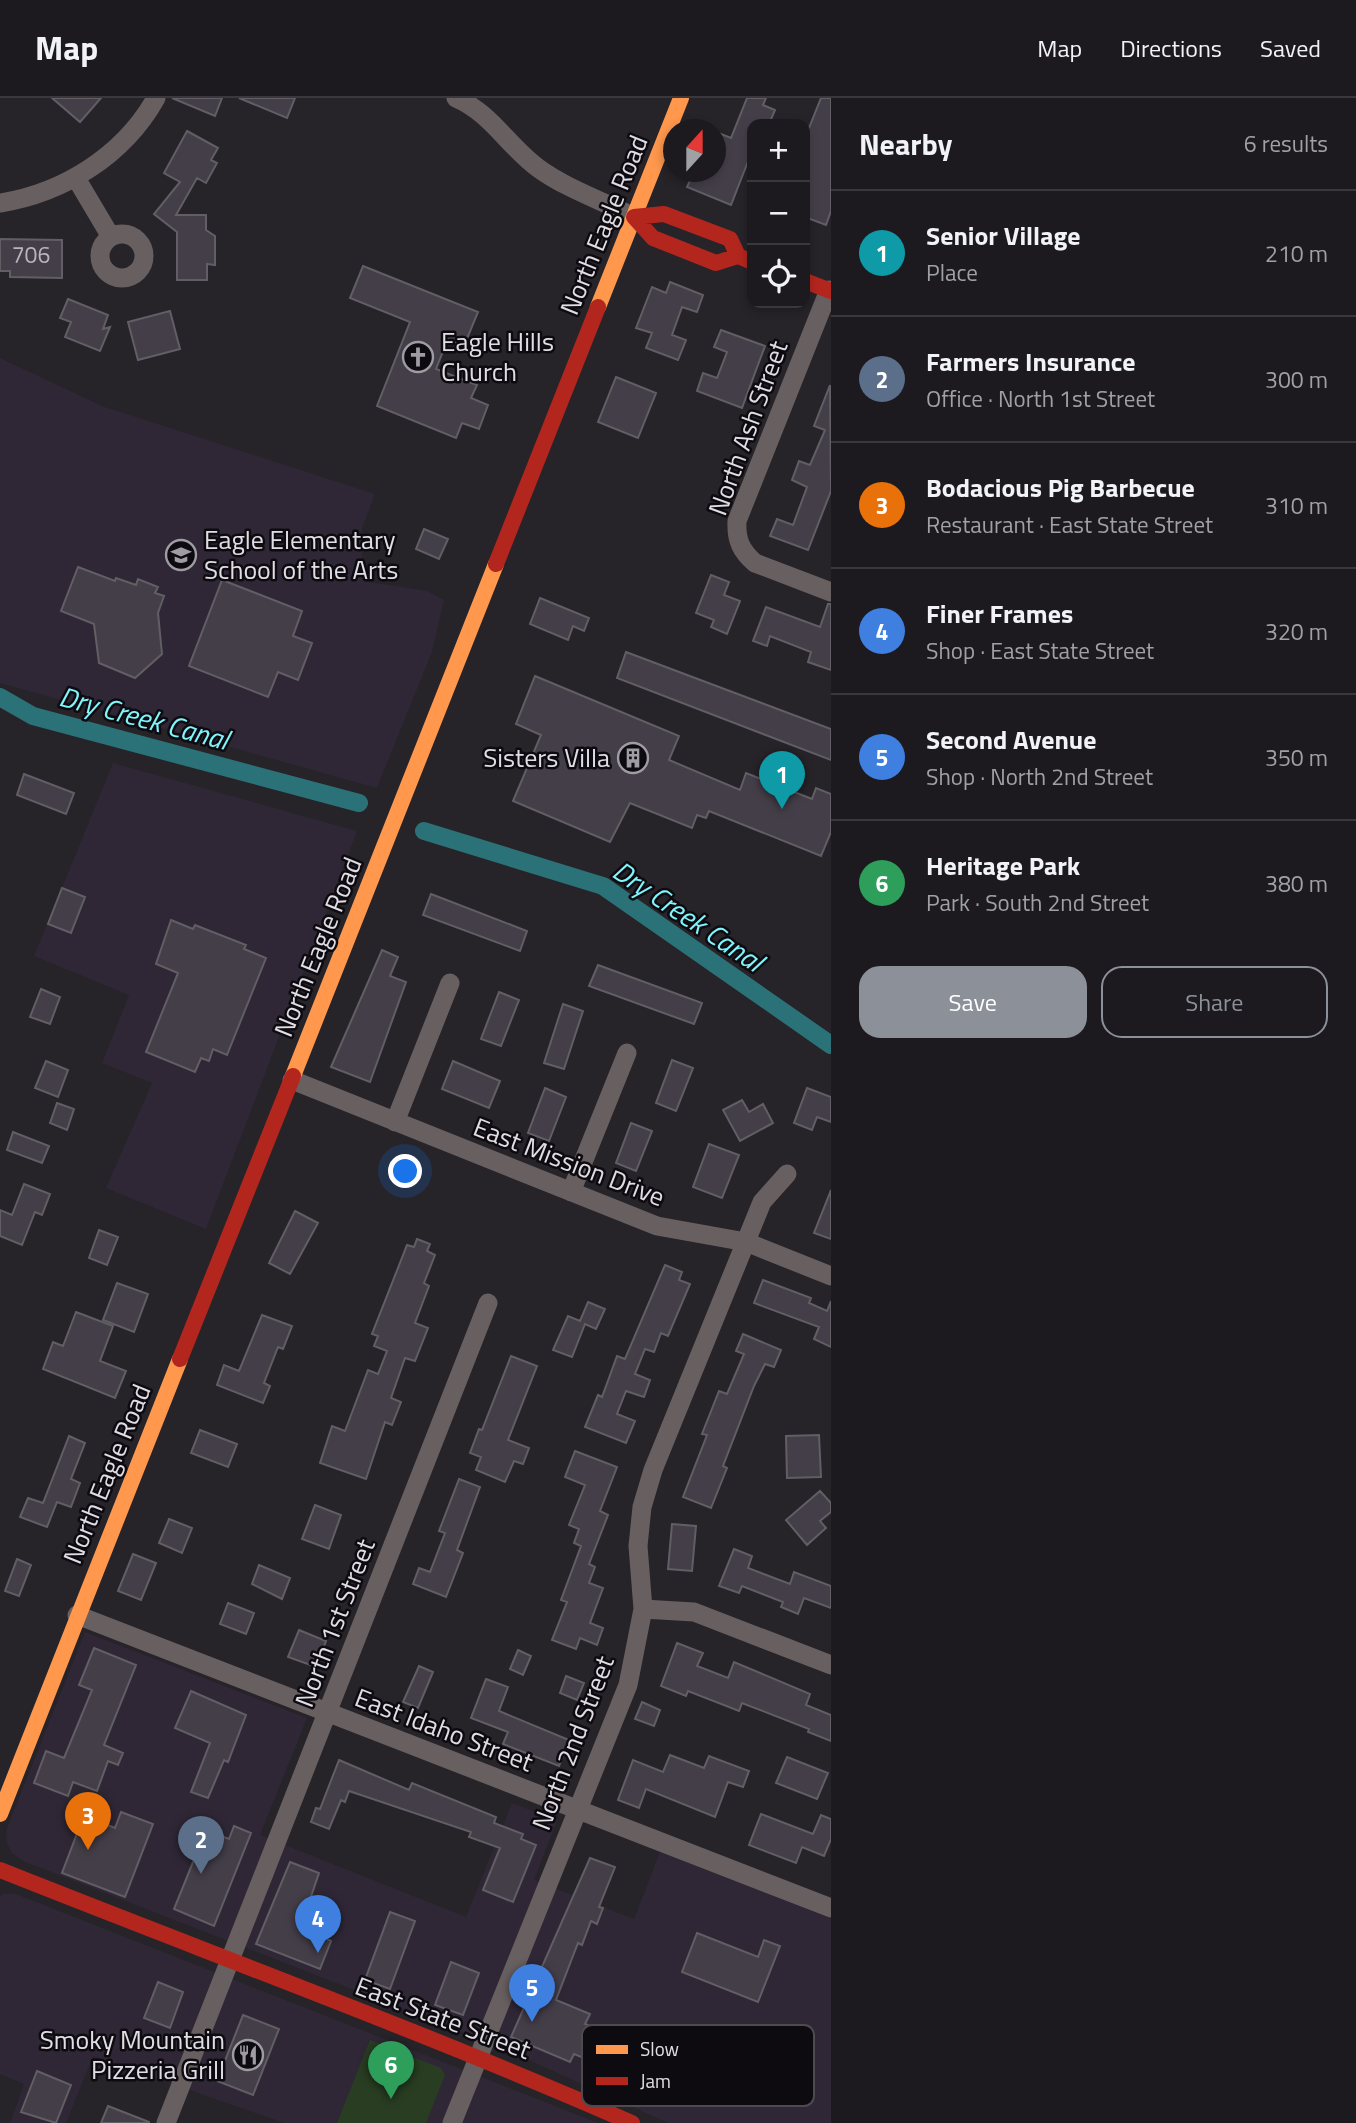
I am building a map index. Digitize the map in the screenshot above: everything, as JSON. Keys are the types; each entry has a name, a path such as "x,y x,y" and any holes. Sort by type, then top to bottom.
{"main road":[{"name":"North Eagle Road","path":"0,1814 681,98"},
{"path":"664,214 730,239 745,259 716,263 653,238 634,217 664,214"},
{"path":"810,283 830,291"},
{"name":"East State Street","path":"0,1870 230,1962 479,2056 582,2101"},
{"name":"East State Street","path":"593,2106 632,2123"}],"street":[{"path":"0,203 27,199 76,178 116,149 156,98"},
{"path":"457,98 479,110 521,155 541,170 634,217"},
{"path":"76,178 111,237"},
{"name":"North Ash Street","path":"830,291 737,521 739,545 755,563 831,592"},
{"path":"395,1122 450,982"},
{"path":"571,1192 627,1052"},
{"name":"East Mission Drive","path":"292,1080 656,1226 746,1242 831,1276"},
{"name":"North 2nd Street","path":"452,2123 628,1685 643,1609 638,1546 642,1507 653,1470 762,1202 787,1174"},
{"name":"North 1st Street","path":"166,2123 488,1303"},
{"path":"643,1609 694,1612 831,1665"},
{"name":"East Idaho Street","path":"77,1615 831,1908"}],"shaded area":[{"name":"Eagle Elementary School of the Arts","path":"0,358 102,406 375,494 362,528 362,581 427,591 444,600 432,652 377,788 0,683"},
{"path":"113,763 357,831 206,1229 106,1188 152,1083 102,1063 129,995 34,956"},
{"path":"85,1632 307,1718 260,1835 466,1917 512,1803 557,1820 534,1880 634,1919 660,1852 831,1918 831,2123 668,2123 630,2106 814,2106 814,2025 582,2025 582,2084 498,2046 23,1861 12,1853 6,1841 7,1828"},
{"path":"16,1894 598,2123 284,2123 93,2056 66,2123 10,2123 24,2084 0,2074 0,1896"}],"green space":[{"path":"370,2040 441,2068 445,2075 426,2123 337,2123"}],"building":[{"path":"52,98 101,98 80,122"},
{"path":"172,98 222,98 215,116"},
{"path":"239,98 295,98 287,118"},
{"path":"747,98 766,98 763,105 775,110 771,119 747,119 747,164 731,205 687,187 689,182 726,182 726,136 731,138"},
{"path":"821,98 831,98 831,211 826,225 810,219 810,126"},
{"path":"187,131 218,148 211,160 217,163 206,183 197,178 176,215 206,215 206,230 215,236 215,265 207,264 207,280 177,280 177,232 154,214 180,182 164,173"},
{"path":"0,239 62,240 62,278 10,277 10,271 0,271"},
{"name":"Eagle Hills Church","path":"363,266 478,312 464,346 448,339 436,369 477,385 471,398 488,405 479,429 462,423 456,438 377,406 410,322 350,298"},
{"path":"670,282 703,295 697,312 682,307 672,335 686,340 678,360 646,348 652,333 636,328 652,287 666,293"},
{"path":"68,299 108,315 103,329 110,327 100,351 65,337 71,322 60,318"},
{"path":"170,311 180,349 138,360 128,322"},
{"path":"721,330 765,346 742,408 697,391 703,373 717,378 727,352 714,347"},
{"path":"616,377 656,393 638,438 598,422"},
{"path":"830,385 831,491 808,550 770,536 777,519 793,525 807,487 792,480 799,461 810,465 825,430 814,426"},
{"path":"424,529 448,539 439,559 416,549"},
{"path":"78,567 115,581 116,578 136,585 138,579 158,587 155,593 164,596 158,613 162,654 135,678 99,663 94,624 61,611"},
{"path":"711,575 729,582 724,595 740,601 727,634 711,627 714,620 696,613"},
{"path":"222,580 302,611 293,636 312,643 298,680 278,672 268,697 189,666"},
{"path":"540,598 589,618 584,631 573,626 568,640 530,624"},
{"path":"828,604 831,604 831,670 808,662 811,652 770,636 767,646 753,641 766,607 820,627"},
{"path":"626,652 831,729 831,760 617,678"},
{"name":"Sisters Villa","path":"535,676 679,736 669,760 740,790 746,773 812,799 816,788 831,794 831,832 821,856 709,811 706,818 697,815 692,828 630,803 610,842 513,801 541,735 516,724"},
{"path":"24,774 74,793 66,814 17,795"},
{"path":"62,888 85,897 71,933 48,924"},
{"path":"431,894 527,931 520,951 423,915"},
{"path":"171,920 193,929 195,925 246,945 244,949 266,958 227,1055 213,1049 209,1061 201,1058 195,1072 146,1052 178,973 156,964"},
{"path":"382,950 398,957 390,976 406,982 370,1082 331,1067"},
{"path":"598,965 702,1003 694,1024 589,986"},
{"path":"41,989 60,997 50,1024 30,1017"},
{"path":"499,992 519,1000 501,1046 481,1039"},
{"path":"563,1004 583,1011 564,1069 544,1063"},
{"path":"672,1060 693,1068 676,1111 656,1103"},
{"path":"46,1061 68,1070 58,1097 35,1088"},
{"path":"453,1061 500,1081 489,1108 442,1089"},
{"path":"545,1088 566,1097 549,1141 528,1133"},
{"path":"807,1088 831,1097 831,1122 817,1117 812,1130 794,1123"},
{"path":"742,1100 749,1112 763,1104 773,1123 740,1141 723,1110"},
{"path":"57,1103 74,1109 67,1130 50,1123"},
{"path":"631,1123 652,1131 636,1171 616,1163"},
{"path":"13,1132 49,1146 42,1163 7,1150"},
{"path":"709,1144 739,1155 722,1198 693,1187"},
{"path":"24,1184 50,1194 42,1215 35,1212 22,1245 0,1236 0,1210 12,1215"},
{"path":"831,1190 831,1239 814,1233"},
{"path":"295,1211 318,1223 290,1274 269,1263"},
{"path":"99,1230 118,1237 107,1265 89,1258"},
{"path":"417,1239 430,1244 427,1251 435,1255 424,1283 429,1286 415,1323 428,1328 415,1361 405,1358 391,1398 401,1402 392,1425 385,1422 366,1479 320,1463 332,1426 345,1431 368,1370 378,1374 387,1351 374,1346 378,1336 372,1334 407,1245 414,1247"},
{"path":"665,1265 682,1272 679,1280 690,1284 668,1336 661,1333 654,1352 645,1349 635,1374 650,1380 644,1397 626,1391 617,1414 635,1421 626,1443 585,1427 598,1395 602,1397 617,1356 625,1359"},
{"path":"763,1280 811,1298 809,1303 827,1311 831,1301 831,1347 814,1339 819,1327 754,1303"},
{"path":"117,1283 148,1294 134,1332 103,1320"},
{"path":"588,1302 605,1309 596,1329 585,1324 572,1357 553,1350 568,1316 580,1321"},
{"path":"76,1312 113,1326 100,1361 126,1371 115,1398 43,1369 53,1342 63,1346"},
{"path":"262,1315 292,1326 283,1349 278,1347 264,1383 270,1386 263,1403 217,1385 224,1365 239,1371"},
{"path":"743,1334 781,1350 774,1367 765,1364 754,1386 723,1466 727,1468 711,1508 683,1497 707,1435 702,1434 719,1391 727,1394 744,1354 736,1351"},
{"path":"511,1356 537,1366 508,1440 529,1448 523,1464 514,1461 505,1482 476,1470 481,1457 470,1453"},
{"path":"200,1430 237,1444 228,1467 191,1453"},
{"path":"819,1435 821,1477 787,1478 786,1436"},
{"path":"69,1436 85,1443 71,1479 80,1483 71,1507 57,1502 47,1527 20,1517 28,1498 43,1503"},
{"path":"575,1451 617,1467 600,1511 608,1515 589,1564 595,1567 589,1583 603,1588 590,1623 603,1628 597,1645 580,1638 576,1649 552,1640 567,1602 561,1600 581,1546 574,1543 579,1529 569,1525 585,1485 565,1477"},
{"path":"459,1479 480,1487 457,1550 463,1553 446,1597 413,1584 419,1568 430,1572 445,1533 439,1531"},
{"path":"820,1491 831,1503 831,1512 820,1521 826,1528 807,1545 786,1520"},
{"path":"315,1505 341,1515 329,1549 302,1539"},
{"path":"169,1519 192,1528 182,1553 159,1543"},
{"path":"672,1524 696,1526 692,1571 668,1569"},
{"path":"734,1549 752,1556 748,1568 790,1584 794,1572 831,1586 831,1608 804,1598 798,1614 781,1607 783,1602 742,1586 739,1593 719,1586"},
{"path":"133,1554 156,1563 141,1600 118,1591"},
{"path":"17,1559 31,1565 19,1596 5,1591"},
{"path":"259,1565 290,1578 282,1599 252,1584"},
{"path":"228,1603 254,1613 246,1634 220,1624"},
{"path":"299,1630 326,1641 316,1667 288,1657"},
{"path":"677,1643 703,1653 697,1666 728,1678 734,1662 810,1694 806,1705 831,1715 831,1741 808,1732 809,1729 742,1703 739,1711 688,1691 686,1696 661,1686"},
{"path":"94,1648 136,1665 104,1745 123,1753 118,1765 108,1761 97,1791 73,1782 68,1796 34,1783 46,1751 64,1758 92,1690 79,1685"},
{"path":"518,1650 531,1656 523,1675 510,1669"},
{"path":"419,1666 433,1672 418,1708 403,1702"},
{"path":"566,1676 584,1683 577,1700 560,1693"},
{"path":"486,1679 508,1687 499,1711 569,1740 559,1766 503,1744 508,1732 471,1718"},
{"path":"191,1691 246,1715 228,1762 224,1760 208,1798 191,1792 210,1743 175,1728"},
{"path":"642,1702 660,1710 654,1726 635,1719"},
{"path":"670,1755 704,1768 709,1756 749,1771 743,1787 728,1782 715,1817 646,1789 639,1808 618,1800 633,1760 663,1772"},
{"path":"787,1757 828,1773 817,1799 776,1783"},
{"path":"339,1760 409,1790 412,1783 496,1817 494,1823 523,1834 521,1839 536,1845 513,1902 483,1890 500,1848 469,1837 471,1832 349,1791 345,1802 341,1800 329,1829 311,1822 316,1808 320,1809"},
{"path":"121,1812 153,1824 125,1897 62,1873 81,1823 94,1828 97,1821 115,1828"},
{"path":"761,1814 813,1834 821,1815 831,1819 831,1839 824,1856 802,1847 796,1863 749,1845"},
{"path":"234,1826 251,1833 214,1926 174,1909 206,1830 229,1839"},
{"path":"590,1858 615,1867 599,1907 603,1908 597,1924 591,1921 582,1945 578,1943 556,2000 590,2014 585,2024 588,2025 582,2025 582,2057 574,2054 570,2062 511,2037"},
{"path":"290,1862 319,1873 301,1926 331,1941 320,1969 256,1944"},
{"path":"390,1912 415,1921 390,1989 365,1980"},
{"path":"697,1933 758,1957 764,1940 780,1946 758,2002 682,1972"},
{"path":"451,1962 479,1973 463,2015 435,2005"},
{"path":"158,1982 183,1992 170,2028 144,2018"},
{"name":"Smoky Mountain Pizzeria Grill","path":"243,2015 279,2029 253,2095 217,2081"},
{"path":"37,2071 71,2085 56,2123 21,2112"},
{"path":"108,2106 149,2122 149,2123 101,2123"}],"waterway":[{"name":"Dry Creek Canal","path":"0,697 33,716 359,803"},
{"name":"Dry Creek Canal","path":"424,831 603,886 831,1045"}],"traffic: slow":[{"path":"598,307 681,98"},
{"path":"293,1076 496,564"},
{"path":"0,1814 180,1359"}],"traffic: jam":[{"path":"664,214 730,239 738,256 716,263 653,238 634,217 664,214"},
{"path":"738,256 747,260"},
{"path":"810,283 831,291"},
{"path":"496,564 598,307"},
{"path":"180,1359 293,1076"},
{"path":"0,1870 396,2025 582,2101"},
{"path":"593,2106 632,2123"}],"place":[{"name":"Eagle Hills Church","path":"418,357"},
{"name":"Eagle Elementary School of the Arts","path":"181,555"},
{"name":"Sisters Villa","path":"633,758"},
{"name":"Senior Village","path":"782,809"},
{"name":"Bodacious Pig Barbecue","path":"88,1850"},
{"name":"Farmers Insurance","path":"201,1874"},
{"name":"Finer Frames","path":"318,1953"},
{"name":"Second Avenue","path":"532,2022"},
{"name":"Smoky Mountain Pizzeria Grill","path":"248,2055"},
{"name":"Heritage Park","path":"391,2099"}]}
